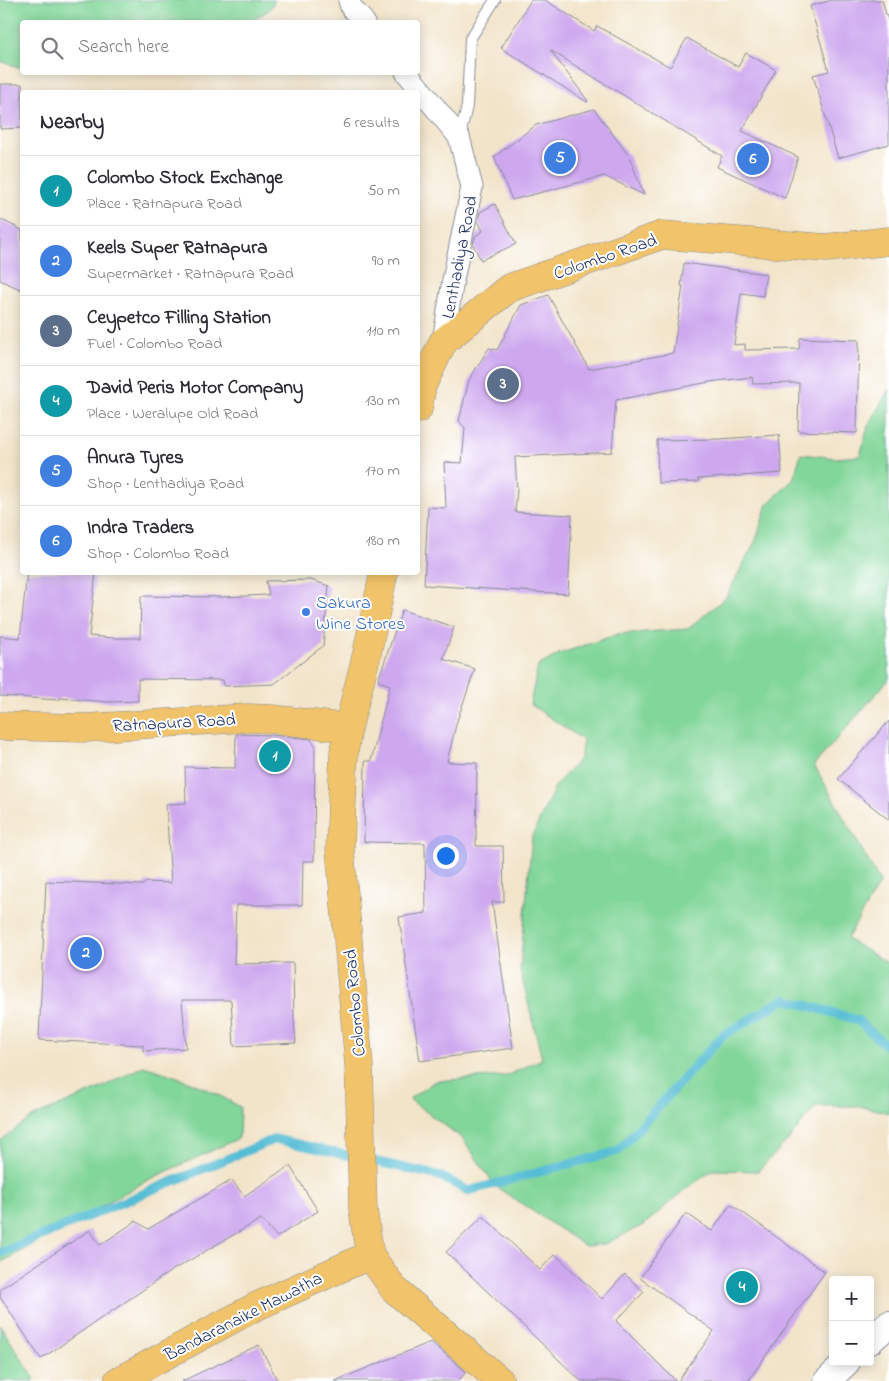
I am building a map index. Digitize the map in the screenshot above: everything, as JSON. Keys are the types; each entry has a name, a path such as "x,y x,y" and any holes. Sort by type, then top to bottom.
{"main road":[{"name":"Colombo Road","path":"420,398 422,386 443,342 509,288 662,236 826,248 889,241"},
{"name":"Colombo Road","path":"383,575 344,752 340,849 359,1065 363,1209 370,1255 394,1289 500,1381"},
{"name":"Ratnapura Road","path":"0,726 86,728 247,718 348,728"},
{"name":"Bandaranaike Mawatha","path":"118,1381 255,1307 370,1255"}],"street":[{"path":"348,0 362,20"},
{"name":"Lenthadiya Road","path":"408,75 459,137 472,187 453,280 443,342"},
{"path":"874,1338 889,1324"},
{"path":"827,1381 843,1366"}],"lane":[{"path":"459,137 467,106 470,39 495,0"}],"green space":[{"path":"0,0 275,0 269,10 253,20 20,20 20,67 0,61"},
{"path":"889,389 889,679 814,765 880,882 847,939 889,964 889,1113 859,1106 816,1106 789,1139 758,1171 713,1170 684,1190 645,1224 605,1244 585,1246 495,1186 463,1139 409,1099 435,1081 506,1076 542,1059 520,970 532,836 556,785 580,759 583,740 530,704 538,666 559,654 618,634 688,629 726,597 756,540 767,504 793,480 801,454 836,458 860,456 868,426"},
{"path":"143,1066 193,1083 240,1107 239,1138 146,1181 0,1263 0,1141 31,1118 101,1088"},
{"path":"0,1325 34,1378 34,1381 0,1381"}],"building":[{"path":"531,0 545,0 594,31 597,26 670,67 687,38 738,67 746,53 776,70 742,131 798,157 785,198 717,167 722,156 550,50 587,102 501,48"},
{"path":"832,0 882,0 889,24 889,144 838,158 813,75 829,71 810,6"},
{"path":"0,84 22,84 22,90 20,90 20,128 0,129"},
{"path":"594,109 629,156 644,195 604,176 512,200 494,157 536,125"},
{"path":"495,204 516,244 481,260 473,245 475,236 483,231 478,221 480,212"},
{"path":"0,219 20,229 20,289 0,280"},
{"path":"684,263 766,274 763,296 741,293 734,345 745,344 745,350 799,349 800,338 859,340 857,433 798,431 799,383 753,384 752,377 709,382 616,400 612,452 515,457 517,489 515,512 572,515 568,594 424,585 428,507 446,508 444,462 462,463 465,428 459,421 469,380 489,348 497,350 521,305 548,295 589,369 673,353 683,286 681,286"},
{"path":"779,435 782,473 698,479 698,482 658,483 657,440 719,439"},
{"path":"27,575 96,575 89,636 113,638 140,638 141,596 221,597 269,595 266,581 311,580 329,586 323,646 274,684 224,686 223,680 138,679 138,701 108,702 0,696 0,636 20,638"},
{"path":"402,610 454,627 443,659 475,669 457,721 447,762 477,763 476,846 503,846 504,902 492,902 513,1048 420,1061 399,917 426,913 425,843 364,842 365,761 371,761 390,685 378,681"},
{"path":"889,721 889,820 838,779"},
{"path":"236,734 311,739 315,745 314,861 303,861 302,905 236,905 234,964 293,963 296,1043 234,1046 231,1000 182,1000 186,1048 143,1051 143,1045 39,1040 46,881 143,885 146,882 171,883 166,804 186,803 185,767 235,768"},
{"path":"290,1166 318,1211 277,1237 261,1219 171,1271 41,1359 0,1297 0,1289 90,1230 100,1245 136,1221 148,1229 232,1180 244,1196"},
{"path":"731,1204 825,1272 748,1381 678,1381 714,1331 640,1278 686,1213 712,1231"},
{"path":"483,1216 540,1270 555,1254 602,1299 625,1274 644,1292 616,1321 676,1381 581,1381 446,1252"},
{"path":"431,1342 466,1372 458,1381 335,1381"},
{"path":"259,1345 278,1381 182,1381"}],"waterway":[{"path":"0,1253 275,1139 440,1176 468,1191 618,1151 722,1036 785,999 857,1020 889,1048"}],"place":[{"name":"Anura Tyres","path":"560,158"},
{"name":"Indra Traders","path":"753,159"},
{"name":"Ceypetco Filling Station","path":"503,384"},
{"name":"Sakura Wine Stores","path":"306,612"},
{"name":"Colombo Stock Exchange","path":"275,756"},
{"name":"Keels Super Ratnapura","path":"86,953"},
{"name":"David Peris Motor Company","path":"742,1287"}]}
